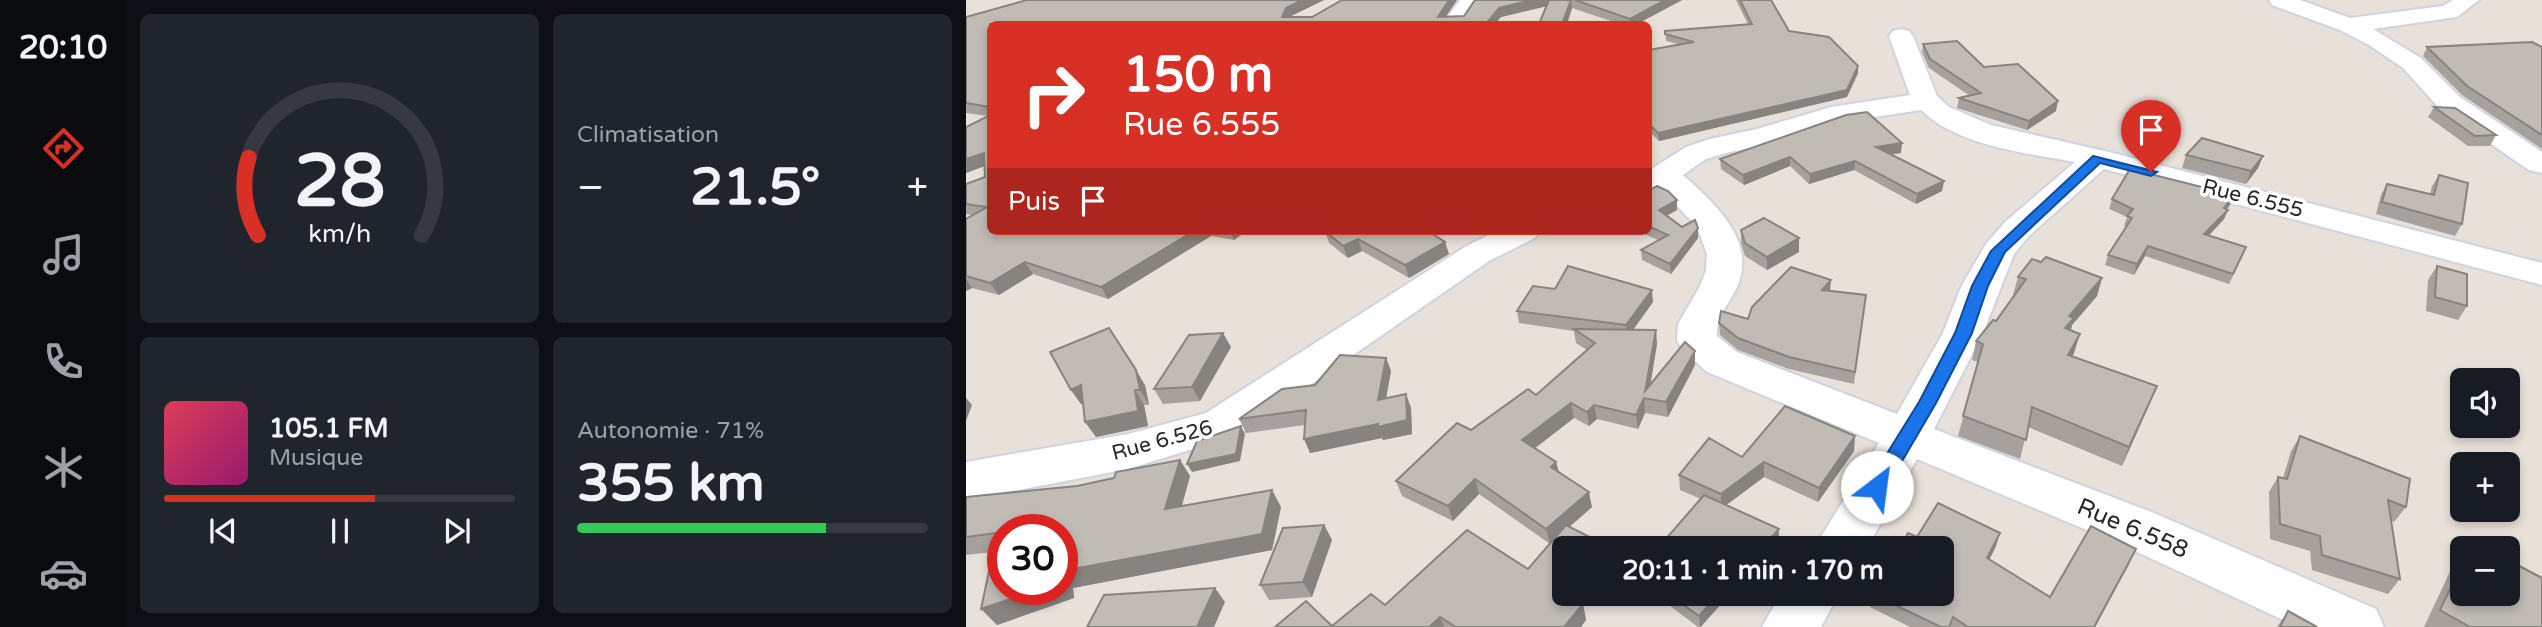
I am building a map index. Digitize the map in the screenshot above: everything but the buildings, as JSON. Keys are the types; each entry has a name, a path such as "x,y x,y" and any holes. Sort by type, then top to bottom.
{"street":[{"path":"1455,21 1471,0"},
{"path":"2280,0 2348,25 2412,63 2450,103 2541,161"},
{"path":"2348,25 2449,12 2468,0"},
{"path":"1657,180 1696,153 1720,145 1762,137 1831,115 1927,101 1901,36"},
{"name":"Rue 6.555","path":"1927,101 1946,118 1978,131 2098,158 2542,274"},
{"path":"1847,536 1963,333 1980,286 1998,251 2017,229 2098,158"},
{"name":"Rue 6.558","path":"1657,180 1709,216 1723,240 1727,261 1720,286 1696,321 1697,341 1722,362 1907,433 2136,528 2356,627"},
{"name":"Rue 6.526","path":"966,481 1123,454 1185,438 1222,424 1477,254 1514,235"},
{"path":"1790,627 1804,606"}],"route":[{"path":"1877,487 1927,403 1963,333 1980,286 1998,251 2007,240 2098,158 2151,172"}]}
